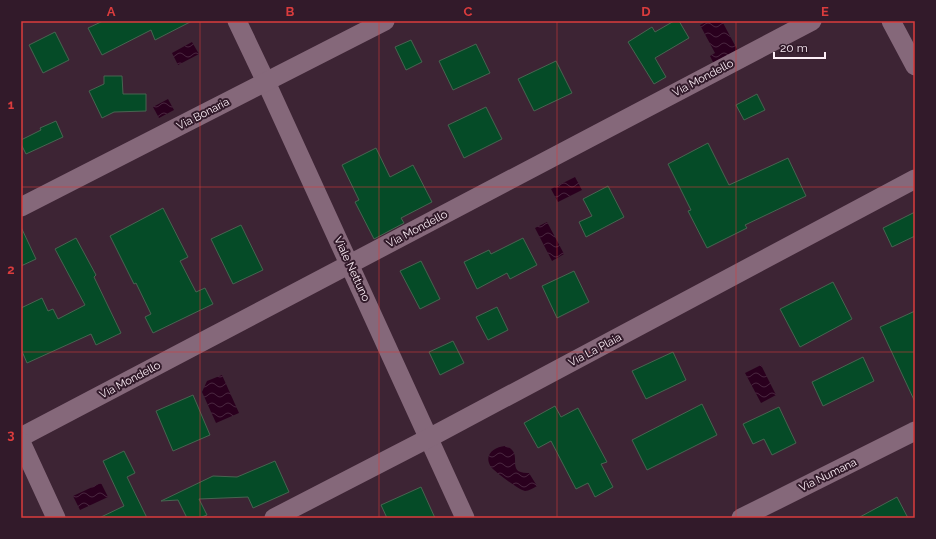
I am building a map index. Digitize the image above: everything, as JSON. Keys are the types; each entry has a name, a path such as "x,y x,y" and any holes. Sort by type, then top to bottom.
{"street":[{"name":"Viale Nettuno","path":"237,21 465,518"},
{"name":"Via Bonaria","path":"21,207 385,21"},
{"name":"Via Mondello","path":"21,437 812,21"},
{"path":"891,21 915,66"},
{"name":"Via La Plaia","path":"274,518 429,438 915,179"},
{"name":"Via Numana","path":"741,518 915,431"},
{"path":"21,442 56,518"}],"water":[{"path":"708,21 722,21 738,51 714,64 710,56 715,53 700,25"},
{"path":"192,42 199,54 178,65 172,53"},
{"path":"168,99 174,110 159,118 153,107"},
{"path":"575,177 582,190 558,202 551,189"},
{"path":"547,222 564,254 552,261 535,228"},
{"path":"761,365 776,395 761,403 745,373"},
{"path":"222,375 239,413 216,423 202,392 207,381"},
{"path":"505,446 511,449 514,453 517,470 529,473 537,486 525,491 522,490 497,473 491,467 488,459 491,452 497,448"},
{"path":"101,483 108,497 80,510 73,496"}],"building":[{"path":"103,21 192,21 155,40 151,30 102,55 88,28"},
{"path":"674,21 679,21 689,38 655,58 666,77 654,84 628,42 652,27 655,32"},
{"path":"55,32 69,60 43,73 29,45"},
{"path":"411,40 422,62 406,70 395,47"},
{"path":"476,44 490,73 453,90 439,61"},
{"path":"556,61 572,93 534,111 518,79"},
{"path":"104,76 122,76 123,94 146,94 146,111 114,112 102,118 89,91 104,84"},
{"path":"757,94 765,110 744,120 736,105"},
{"path":"486,107 502,139 464,158 448,125"},
{"path":"56,121 63,137 26,154 21,144 21,140 41,130 40,128"},
{"path":"708,143 729,185 788,158 806,196 745,225 747,228 707,248 688,211 691,210 668,164"},
{"path":"376,148 390,177 413,165 432,202 401,218 404,223 374,239 355,202 359,200 342,165"},
{"path":"608,186 624,217 586,237 579,222 592,216 583,199"},
{"path":"163,208 188,257 180,261 196,292 205,288 213,304 153,333 145,317 151,314 110,236"},
{"path":"915,212 915,236 892,247 883,228"},
{"path":"241,225 263,270 233,284 211,239"},
{"path":"21,227 36,259 21,266"},
{"path":"76,238 96,275 94,277 121,333 96,345 91,334 27,363 21,349 21,308 42,298 48,311 53,309 58,319 85,305 55,249"},
{"path":"523,238 537,265 510,279 507,273 477,289 464,262 489,250 491,254"},
{"path":"421,261 440,299 420,309 400,271"},
{"path":"574,271 589,302 557,318 542,286"},
{"path":"833,282 852,319 800,347 780,309"},
{"path":"497,307 508,330 488,340 476,317"},
{"path":"915,311 915,402 880,327"},
{"path":"453,341 464,363 440,375 429,352"},
{"path":"673,352 686,380 646,399 632,371"},
{"path":"863,357 874,381 823,406 812,382"},
{"path":"193,395 210,435 173,451 156,411"},
{"path":"702,404 717,435 647,470 632,440"},
{"path":"555,406 561,417 578,408 607,462 601,464 613,487 595,497 588,483 576,489 551,441 538,448 524,423"},
{"path":"779,407 796,443 772,455 764,439 753,444 743,424"},
{"path":"124,451 135,473 127,477 147,518 99,518 124,506 103,461"},
{"path":"275,461 289,492 253,508 248,497 199,499 207,515 199,518 187,518 178,500 161,501 213,476 237,477"},
{"path":"421,487 435,518 387,518 381,505"},
{"path":"897,497 908,518 858,518"}]}
